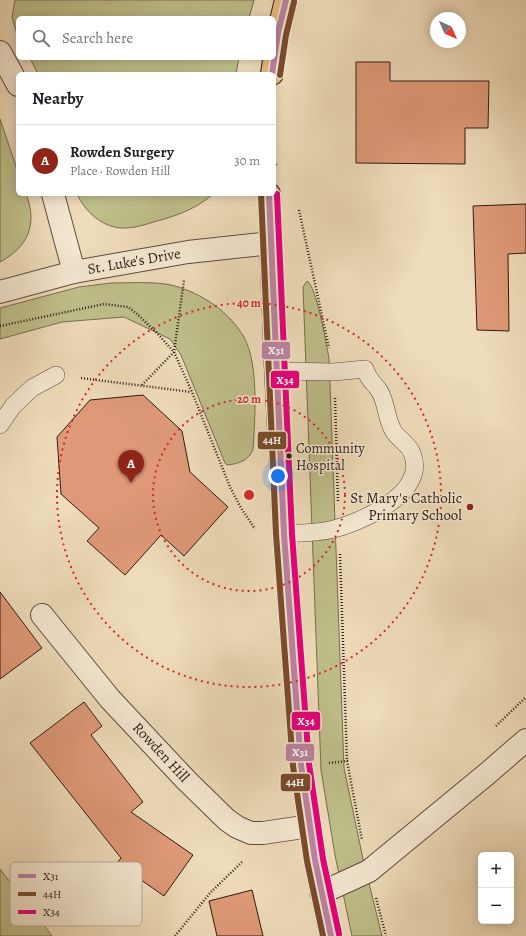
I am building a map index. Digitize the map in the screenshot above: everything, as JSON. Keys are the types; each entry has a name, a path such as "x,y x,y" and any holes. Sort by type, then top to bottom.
{"main road":[{"path":"276,47 286,0"},
{"path":"272,72 274,60"},
{"path":"269,196 284,534 301,766 321,893 332,936"}],"street":[{"path":"0,52 16,81"},
{"path":"54,196 74,272"},
{"name":"St. Luke's Drive","path":"0,292 74,272 188,252 271,243"},
{"name":"Rowden Hill","path":"42,616 110,699 186,780 227,820 237,827 251,833 310,826"},
{"path":"321,893 369,871 526,740"}],"lane":[{"path":"276,371 334,372 365,369 368,378 380,391 390,424 394,432 411,452 414,461 411,479 406,489 394,500 356,522 329,530 284,534"},
{"path":"0,425 13,406 32,388 56,375"}],"path":[{"path":"299,208 334,372 347,761 369,871 386,936"},
{"path":"142,385 174,352 188,252"},
{"path":"0,326 104,304 128,307 137,314 174,352 192,392 230,487 241,508 257,532"},
{"path":"56,375 192,392"},
{"path":"301,766 347,761"}],"green space":[{"path":"15,0 254,0 250,16 16,16 16,30 12,17"},
{"path":"31,60 239,60 236,72 37,72"},
{"path":"0,119 16,166 16,196 27,196 31,215 28,234 24,242 10,256 0,262"},
{"path":"78,196 210,196 195,207 182,213 143,225 125,228 110,226 96,218 80,201"},
{"path":"307,281 311,285 318,304 329,358 344,768 363,859 382,936 352,936 335,855 321,770 303,287"},
{"path":"111,283 168,284 180,288 204,298 218,307 238,328 249,349 255,392 253,449 246,459 227,465 225,463 181,355 170,339 124,317 62,322 0,339 0,308 79,287"},
{"path":"0,869 10,882 10,926 44,926 52,936 0,936"}],"building":[{"path":"356,62 390,62 390,81 489,81 488,128 465,128 465,164 356,163"},
{"path":"526,204 526,253 508,254 509,331 477,330 473,206"},
{"path":"143,395 182,431 190,472 228,507 184,556 161,535 125,575 87,541 99,528 61,494 57,437 90,400"},
{"path":"0,592 42,648 0,679"},
{"path":"84,702 102,726 91,735 143,802 131,812 193,855 164,896 142,881 142,862 118,862 121,858 30,743"},
{"path":"252,890 263,936 217,936 209,901"}],"transit line":[{"name":"X31","path":"276,47 286,0"},
{"name":"44H","path":"280,75 286,35 294,2"},
{"name":"X31","path":"272,72 274,60"},
{"name":"X34","path":"277,194 292,534 309,764 323,859 339,934"},
{"name":"44H","path":"261,196 276,534 293,766 307,861 323,936"},
{"name":"X31","path":"269,196 284,534 301,765 315,860 331,936"}],"place":[{"name":"Community Hospital","path":"289,456"},
{"name":"Rowden Surgery","path":"131,483"},
{"name":"St Mary's Catholic Primary School","path":"470,507"}]}
